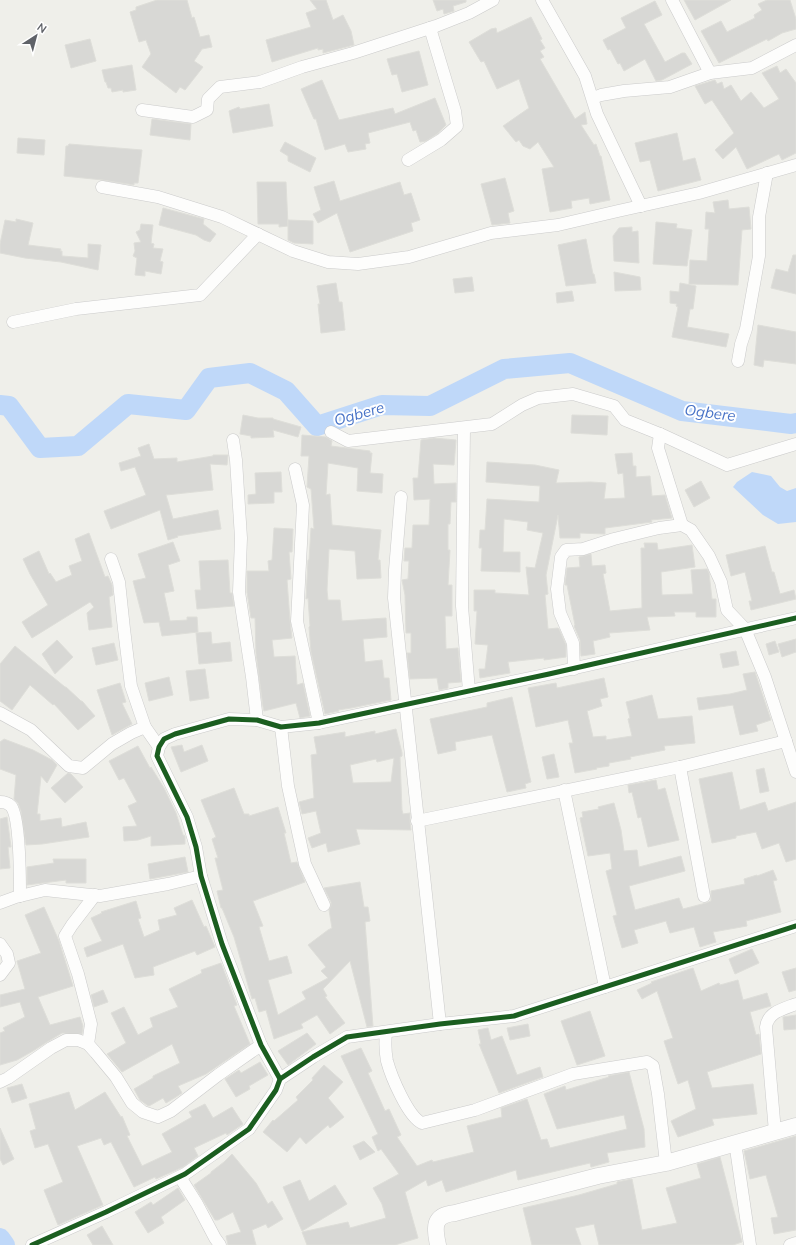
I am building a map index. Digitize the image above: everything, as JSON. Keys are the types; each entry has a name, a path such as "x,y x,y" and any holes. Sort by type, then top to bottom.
{"street":[{"path":"142,110 193,117 207,110 208,99 220,87 260,82 302,67 353,53 430,28 469,13 493,0"},
{"path":"542,0 585,76 597,114 641,206"},
{"path":"672,0 710,73"},
{"path":"408,160 441,140 457,126 430,28"},
{"path":"592,98 624,91 670,87 710,73 752,68 796,45"},
{"path":"102,187 158,197 222,217 293,251 328,262 358,264 409,257 491,233 558,225 699,193 796,165"},
{"path":"738,361 741,344 746,329 759,256 759,217 767,173"},
{"path":"13,322 76,309 200,295 258,234"},
{"path":"331,432 348,441 492,424 522,405 538,398 572,394 614,406 625,420 660,434 727,465 796,444"},
{"path":"464,428 462,606 469,691"},
{"path":"660,434 658,448 682,525"},
{"path":"233,440 236,460 240,538 239,592 257,720"},
{"path":"295,469 303,505 298,621 319,723"},
{"path":"401,497 394,598 440,1024"},
{"path":"574,669 573,643 560,613 557,589 561,557 566,550 583,549 614,539 659,528 682,525 691,530 709,556 721,582 728,610 745,629 765,677 796,772"},
{"path":"111,559 119,582 132,686 145,727 159,747"},
{"path":"280,1079 261,1045 222,944 201,876 196,847 187,817 157,756 159,747 164,739 175,734 229,719 257,720 280,727 319,723 574,669 796,618"},
{"path":"0,713 31,730 69,766 83,768 112,744 131,732 145,727"},
{"path":"280,727 288,786 305,864 324,905"},
{"path":"417,821 680,766 786,742"},
{"path":"680,766 704,896"},
{"path":"564,790 605,987"},
{"path":"0,802 5,802 12,808 18,827 20,896"},
{"path":"0,903 45,890 100,896 168,884 201,876"},
{"path":"88,1044 91,1024 78,974 65,936 95,895"},
{"path":"32,1245 180,1177 249,1129 276,1090 280,1079 347,1037 440,1024 514,1016 796,926"},
{"path":"0,944 7,954 9,963 0,975"},
{"path":"775,1132 766,1027 767,1021 773,1014 796,1004"},
{"path":"386,1032 385,1047 396,1085 417,1121 422,1123 475,1110 573,1074 647,1062 653,1066 658,1094 666,1163"},
{"path":"0,1082 66,1040 78,1040 88,1044 116,1077 132,1103 143,1112 158,1116 171,1111 218,1075 261,1045"},
{"path":"438,1245 435,1230 439,1219 446,1214 462,1212 598,1176 666,1163 735,1142 796,1126"},
{"path":"735,1142 750,1245"},
{"path":"180,1177 198,1204 220,1245"},
{"path":"790,1245 796,1243"}],"water":[{"path":"752,472 771,476 780,487 787,491 796,488 796,522 778,524 763,515 733,487 737,482"}],"building":[{"path":"157,0 187,0 192,18 194,17 200,37 209,35 212,47 202,49 194,61 203,67 185,90 180,87 176,93 142,67 151,54 146,40 139,42 130,12 136,10 136,7"},
{"path":"310,0 326,0 333,20 343,15 351,31 354,45 323,53 323,49 318,50 318,48 272,62 266,40 311,27 306,13 317,9"},
{"path":"433,0 466,0 466,2 453,6 454,11 444,14 443,9 437,11"},
{"path":"684,0 731,0 695,20"},
{"path":"767,0 790,0 796,19 796,29 782,33 768,41 767,39 719,63 701,31 721,21 727,32 755,18 754,15 762,10 758,4"},
{"path":"655,1 662,15 644,24 665,62 682,53 685,53 692,64 662,80 656,81 645,59 624,71 620,63 618,64 610,49 608,50 603,40 626,28 621,18"},
{"path":"531,17 542,39 540,40 545,48 540,51 544,57 540,59 575,119 585,112 587,124 581,125 594,145 596,144 601,156 610,200 590,204 589,198 571,201 572,208 550,212 542,169 554,167 538,142 530,149 523,146 519,140 516,142 503,126 529,108 519,79 497,89 484,61 481,62 469,42 491,29 496,28 497,33"},
{"path":"90,39 96,61 71,68 65,45"},
{"path":"419,51 428,85 402,92 397,74 392,75 387,59"},
{"path":"132,65 136,90 112,92 111,88 108,88 105,82 102,70"},
{"path":"777,66 780,73 786,69 796,83 796,153 782,160 779,154 747,169 736,147 723,159 715,150 734,133 712,100 705,104 695,86 715,80 717,84 722,82 724,89 731,85 741,101 751,92 764,108 779,99 762,73"},
{"path":"322,80 339,120 393,108 395,114 435,98 446,125 437,134 426,141 420,142 416,130 413,131 410,122 368,133 370,143 365,144 366,149 348,152 345,144 325,150 316,119 314,119 301,89"},
{"path":"269,104 273,126 233,133 229,111 239,107 240,109"},
{"path":"152,119 191,124 190,140 150,135"},
{"path":"677,133 683,161 695,158 701,180 658,191 650,160 640,162 635,143"},
{"path":"18,138 45,140 44,155 17,153"},
{"path":"285,142 316,158 310,172 288,161 288,156 280,151"},
{"path":"69,144 142,150 138,183 134,183 134,185 64,176 66,146"},
{"path":"505,178 514,211 508,213 510,223 492,225 481,184"},
{"path":"334,181 340,201 400,182 404,195 411,193 420,220 411,223 413,231 350,252 337,213 318,223 313,214 321,210 314,187"},
{"path":"257,182 286,182 288,226 279,227 279,224 258,224"},
{"path":"728,200 729,209 749,207 751,229 742,230 738,285 689,284 690,260 707,261 709,229 705,229 706,212 715,213 713,202"},
{"path":"163,208 204,219 203,224 216,234 210,242 196,235 159,225"},
{"path":"16,219 33,223 28,245 61,249 60,251 62,251 62,256 88,258 88,244 101,245 98,270 61,262 25,258 0,253 0,244 5,220 16,222"},
{"path":"288,220 313,221 313,244 294,243 288,240"},
{"path":"656,222 677,224 676,228 692,230 687,266 653,264"},
{"path":"141,224 153,225 151,243 154,244 153,248 163,249 160,261 163,262 161,274 145,271 145,276 135,275 137,258 133,256 135,251 134,243 141,242 136,232 140,230"},
{"path":"632,227 632,232 638,231 639,263 614,261 613,236 619,228"},
{"path":"586,239 596,283 566,286 558,245"},
{"path":"793,255 796,255 796,294 771,288 776,269 788,272"},
{"path":"614,272 640,277 641,290 615,291"},
{"path":"472,277 474,291 455,293 453,279"},
{"path":"336,283 339,302 342,302 345,330 321,333 318,304 320,304 317,286"},
{"path":"680,283 696,286 693,309 690,309 687,327 729,334 726,347 672,337 678,307 676,306 677,304 670,303 670,291 679,292"},
{"path":"572,291 574,301 557,303 556,293"},
{"path":"758,325 796,332 796,364 764,360 763,367 754,365"},
{"path":"243,415 258,418 273,418 301,427 298,437 273,430 274,437 251,438 251,436 240,434"},
{"path":"572,415 608,416 607,435 571,433"},
{"path":"302,435 326,437 332,441 331,446 370,451 370,453 372,453 370,473 383,474 382,493 357,491 358,468 328,463 326,495 330,494 332,525 381,530 378,560 380,560 381,578 357,579 355,551 329,549 327,590 328,600 340,600 342,621 386,618 387,637 363,639 365,662 382,660 384,678 389,678 391,700 338,710 339,711 325,714 311,652 308,598 306,599 311,528 314,529 311,489 307,487 309,456 301,456"},
{"path":"434,438 456,440 454,465 433,464 434,484 456,483 456,502 451,502 450,524 448,524 448,550 450,550 448,585 452,585 452,616 445,616 446,649 458,648 461,682 448,683 448,688 439,690 437,678 410,679 407,653 411,653 411,633 406,633 405,595 402,580 408,579 409,561 404,561 405,548 412,548 413,525 429,525 430,499 414,500 413,478 418,478 421,440"},
{"path":"149,444 154,459 177,458 177,462 213,455 228,455 227,465 210,464 213,490 166,495 173,519 218,510 221,529 177,536 178,537 168,540 160,510 111,529 104,511 146,495 135,467 121,471 119,463 141,456 138,448"},
{"path":"632,453 633,466 636,466 636,477 650,476 652,496 665,495 672,518 605,528 605,534 580,533 580,538 560,538 558,515 546,575 548,594 545,595 548,629 559,629 566,645 566,657 508,662 510,673 480,678 479,669 485,669 488,645 475,644 477,611 474,611 474,590 495,590 495,593 529,595 526,567 535,568 543,533 527,530 528,522 504,519 503,552 520,552 520,572 481,571 482,548 479,548 480,530 485,530 487,499 539,502 540,486 486,482 487,462 535,465 559,470 556,483 606,483 604,499 625,498 623,473 618,474 615,454"},
{"path":"281,472 282,492 274,492 274,503 248,504 248,495 256,494 255,473"},
{"path":"701,481 710,498 694,507 685,490"},
{"path":"274,528 293,529 292,552 289,552 291,579 287,580 292,638 272,640 274,657 295,656 297,685 303,683 310,716 300,718 296,703 264,711 256,653 255,618 251,618 247,592 247,571 269,571 268,561 272,560"},
{"path":"89,533 105,577 108,576 112,585 113,595 109,597 112,627 89,630 87,613 94,607 90,602 32,638 22,622 48,605 23,559 39,551 49,574 50,573 56,582 72,575 69,566 82,561 75,539"},
{"path":"173,542 180,561 168,565 174,591 164,593 170,621 187,620 187,617 197,617 198,632 162,636 159,622 144,623 133,581 146,578 138,554"},
{"path":"644,543 657,543 658,550 692,545 695,567 661,572 662,595 693,594 691,570 707,569 709,573 712,599 716,599 716,617 696,617 696,612 674,612 675,616 647,617 650,630 609,633 610,637 593,641 595,654 581,656 580,640 574,626 567,585 565,585 567,568 580,567 579,557 591,554 592,566 605,565 606,573 603,574 610,611 642,608 641,548 645,548"},
{"path":"765,546 780,594 794,590 796,599 751,610 749,601 752,601 745,572 731,576 726,555"},
{"path":"228,560 230,593 232,593 234,606 197,609 195,590 201,590 199,561"},
{"path":"211,632 212,644 230,642 232,661 199,664 196,633"},
{"path":"796,639 796,652 782,657 778,644"},
{"path":"57,640 73,657 55,674 42,654"},
{"path":"775,641 779,652 769,655 766,644"},
{"path":"114,643 118,660 96,665 92,648"},
{"path":"15,646 82,701 95,716 78,730 54,704 53,705 30,685 12,710 0,701 0,664"},
{"path":"736,651 739,665 723,668 720,654"},
{"path":"205,669 209,698 190,701 186,671"},
{"path":"755,672 771,720 756,725 758,731 740,735 733,705 699,710 697,698 730,694 747,690 743,674"},
{"path":"169,677 173,695 149,701 145,683"},
{"path":"604,678 608,697 600,699 602,706 587,711 593,737 606,736 606,740 632,736 626,702 652,695 658,719 692,716 695,743 664,746 665,750 630,757 631,759 609,763 609,766 575,773 569,743 573,743 568,720 536,727 528,688 556,683 557,688"},
{"path":"120,683 126,702 122,703 132,724 112,735 97,690"},
{"path":"512,697 531,782 525,784 526,788 507,792 492,735 455,742 456,750 438,754 430,719 487,707 487,703"},
{"path":"396,729 402,753 402,756 400,757 402,810 403,814 410,813 411,830 356,829 360,844 328,852 326,843 312,848 308,838 321,833 316,811 302,814 299,802 314,798 311,755 317,754 314,737 345,732 345,737 375,731 375,734","holes":["394,758 391,782 353,783 350,765 376,759 377,762"]},
{"path":"4,739 33,750 52,760 57,765 47,783 41,776 37,814 40,814 40,821 61,818 62,827 86,822 89,837 26,845 21,811 18,803 14,799 16,775 0,769 0,742"},
{"path":"182,745 184,752 202,745 208,761 181,772 171,747"},
{"path":"138,746 150,768 151,767 164,788 176,813 183,835 185,836 185,844 151,846 151,836 138,840 124,841 123,827 137,826 128,806 137,802 124,778 119,780 109,761"},
{"path":"554,754 559,777 547,779 542,757"},
{"path":"764,768 769,791 760,793 756,770"},
{"path":"732,772 740,810 765,802 768,811 796,802 796,859 786,862 779,843 762,849 756,832 712,843 699,779"},
{"path":"68,773 71,774 83,787 65,803 51,788"},
{"path":"656,780 658,790 665,788 679,840 648,847 641,817 638,818 632,792 629,793 628,785"},
{"path":"234,788 244,814 249,814 249,816 278,807 286,833 284,833 291,863 297,862 305,882 253,901 263,926 259,927 269,961 287,956 292,973 268,980 278,1015 306,999 302,992 328,978 321,971 326,967 308,945 332,928 329,910 331,902 324,888 360,882 364,907 368,907 370,921 365,922 373,1026 367,1027 350,961 323,989 327,996 325,997 345,1023 330,1034 317,1015 301,1024 303,1028 274,1039 266,1010 259,1012 255,998 252,999 234,937 221,908 217,891 223,890 215,858 218,858 212,839 216,837 201,800"},
{"path":"614,803 621,830 624,851 637,850 639,867 681,856 685,871 629,886 635,910 679,898 683,909 706,903 711,901 711,891 745,884 744,879 773,870 777,880 773,881 781,912 746,921 747,926 713,932 716,942 700,947 694,927 670,933 666,921 634,930 638,943 622,948 613,916 617,915 606,871 612,869 610,853 588,856 580,818 583,817 582,812 599,809 598,807"},
{"path":"7,817 11,847 8,847 10,868 0,869 0,819"},
{"path":"185,857 188,872 150,879 148,864"},
{"path":"53,859 86,859 86,883 66,883 66,880 27,885 27,867 54,863"},
{"path":"192,900 215,947 197,955 195,951 153,967 154,975 135,978 123,944 87,957 84,948 102,941 91,918 102,913 101,912 136,901 141,918 138,919 144,937 160,930 158,920 177,915 174,908"},
{"path":"44,907 59,941 73,986 38,997 50,1025 80,1017 83,1026 82,1034 62,1033 17,1060 0,1065 0,1033 5,1031 3,1028 25,1017 20,1002 0,1007 0,995 25,989 17,961 41,953 25,915"},
{"path":"752,949 759,963 735,974 729,959"},
{"path":"221,963 237,1005 234,1006 250,1044 206,1074 178,1086 182,1093 166,1103 163,1098 149,1106 147,1105 140,1100 134,1089 153,1078 153,1076 180,1063 172,1044 122,1072 107,1054 126,1043 111,1013 124,1007 138,1035 153,1027 150,1018 178,1007 169,989 202,973 201,970"},
{"path":"693,968 701,991 719,983 720,985 738,980 743,1000 767,993 771,1006 750,1012 756,1035 759,1034 761,1054 707,1072 712,1088 753,1084 757,1114 712,1119 714,1125 678,1137 671,1121 696,1109 688,1080 678,1084 664,1041 673,1038 657,991 642,999 637,990 652,983 651,982"},
{"path":"796,968 796,990 789,992 782,972"},
{"path":"103,990 108,1002 94,1007 91,995"},
{"path":"590,1011 605,1056 577,1065 561,1021"},
{"path":"796,1015 796,1029 784,1030 783,1017"},
{"path":"528,1024 530,1036 510,1040 507,1028"},
{"path":"488,1028 491,1040 502,1036 517,1075 540,1067 543,1077 499,1093 479,1044 481,1044 478,1030"},
{"path":"307,1033 316,1044 288,1065 278,1051"},
{"path":"361,1048 372,1071 368,1073 385,1111 389,1109 401,1135 397,1137 417,1166 432,1160 433,1162 474,1152 467,1126 502,1117 501,1108 527,1099 541,1140 547,1139 550,1148 627,1129 624,1115 557,1129 544,1094 565,1086 566,1090 609,1077 608,1076 629,1072 644,1129 645,1147 607,1153 609,1162 591,1167 590,1163 518,1180 516,1170 446,1192 442,1180 428,1186 426,1180 405,1192 418,1238 395,1245 307,1245 302,1232 348,1222 350,1228 386,1218 382,1204 373,1188 399,1174 381,1149 378,1151 372,1137 378,1134 341,1056"},
{"path":"260,1062 268,1075 249,1086 250,1089 236,1097 225,1079 239,1070 241,1073"},
{"path":"324,1065 343,1082 328,1098 344,1117 330,1128 328,1125 306,1144 300,1137 287,1152 263,1132 273,1120 274,1121 298,1100 296,1097 313,1080 312,1078"},
{"path":"22,1084 27,1098 12,1103 7,1088"},
{"path":"69,1092 75,1110 105,1092 121,1117 122,1116 130,1135 127,1136 142,1166 172,1152 162,1134 192,1117 189,1112 205,1104 213,1118 232,1107 243,1124 227,1135 226,1133 194,1148 198,1156 183,1167 156,1179 155,1177 134,1187 111,1142 104,1145 101,1138 77,1146 103,1205 58,1225 44,1190 63,1182 48,1144 35,1148 30,1131 36,1129 29,1104"},
{"path":"0,1128 14,1159 3,1165 0,1159"},
{"path":"796,1136 796,1230 774,1234 771,1218 778,1217 766,1175 750,1179 744,1151"},
{"path":"364,1141 375,1152 360,1160 353,1146"},
{"path":"232,1154 256,1183 268,1204 272,1201 283,1219 268,1228 266,1224 252,1230 256,1245 228,1245 226,1236 241,1232 233,1212 218,1220 215,1220 194,1185 211,1173"},
{"path":"720,1157 742,1242 733,1245 599,1245 594,1224 575,1228 581,1245 532,1245 523,1208 579,1195 617,1184 617,1182 632,1179 642,1230 677,1223 666,1188 701,1178 697,1164"},
{"path":"300,1180 309,1201 335,1185 347,1204 302,1231 283,1187"},
{"path":"178,1188 185,1200 161,1217 164,1223 148,1233 135,1212 151,1202 153,1205"},
{"path":"102,1226 113,1245 93,1245 87,1235"}],"waterway":[{"name":"Ogbere","path":"0,405 9,406 40,448 78,446 128,404 186,410 209,378 250,373 286,391 317,426 382,405 430,406 504,369 570,363 682,411 791,424 796,423"},
{"name":"Ogbere","path":"0,1238 5,1245"}],"cycle path":[{"path":"280,1079 261,1045 222,944 201,876 196,847 187,817 157,756 159,747 164,739 175,734 229,719 257,720 281,727 319,723 549,674 796,618"},
{"path":"32,1245 106,1212 185,1174 249,1129 276,1090 280,1079 347,1037 440,1024 514,1016 796,926"}]}
